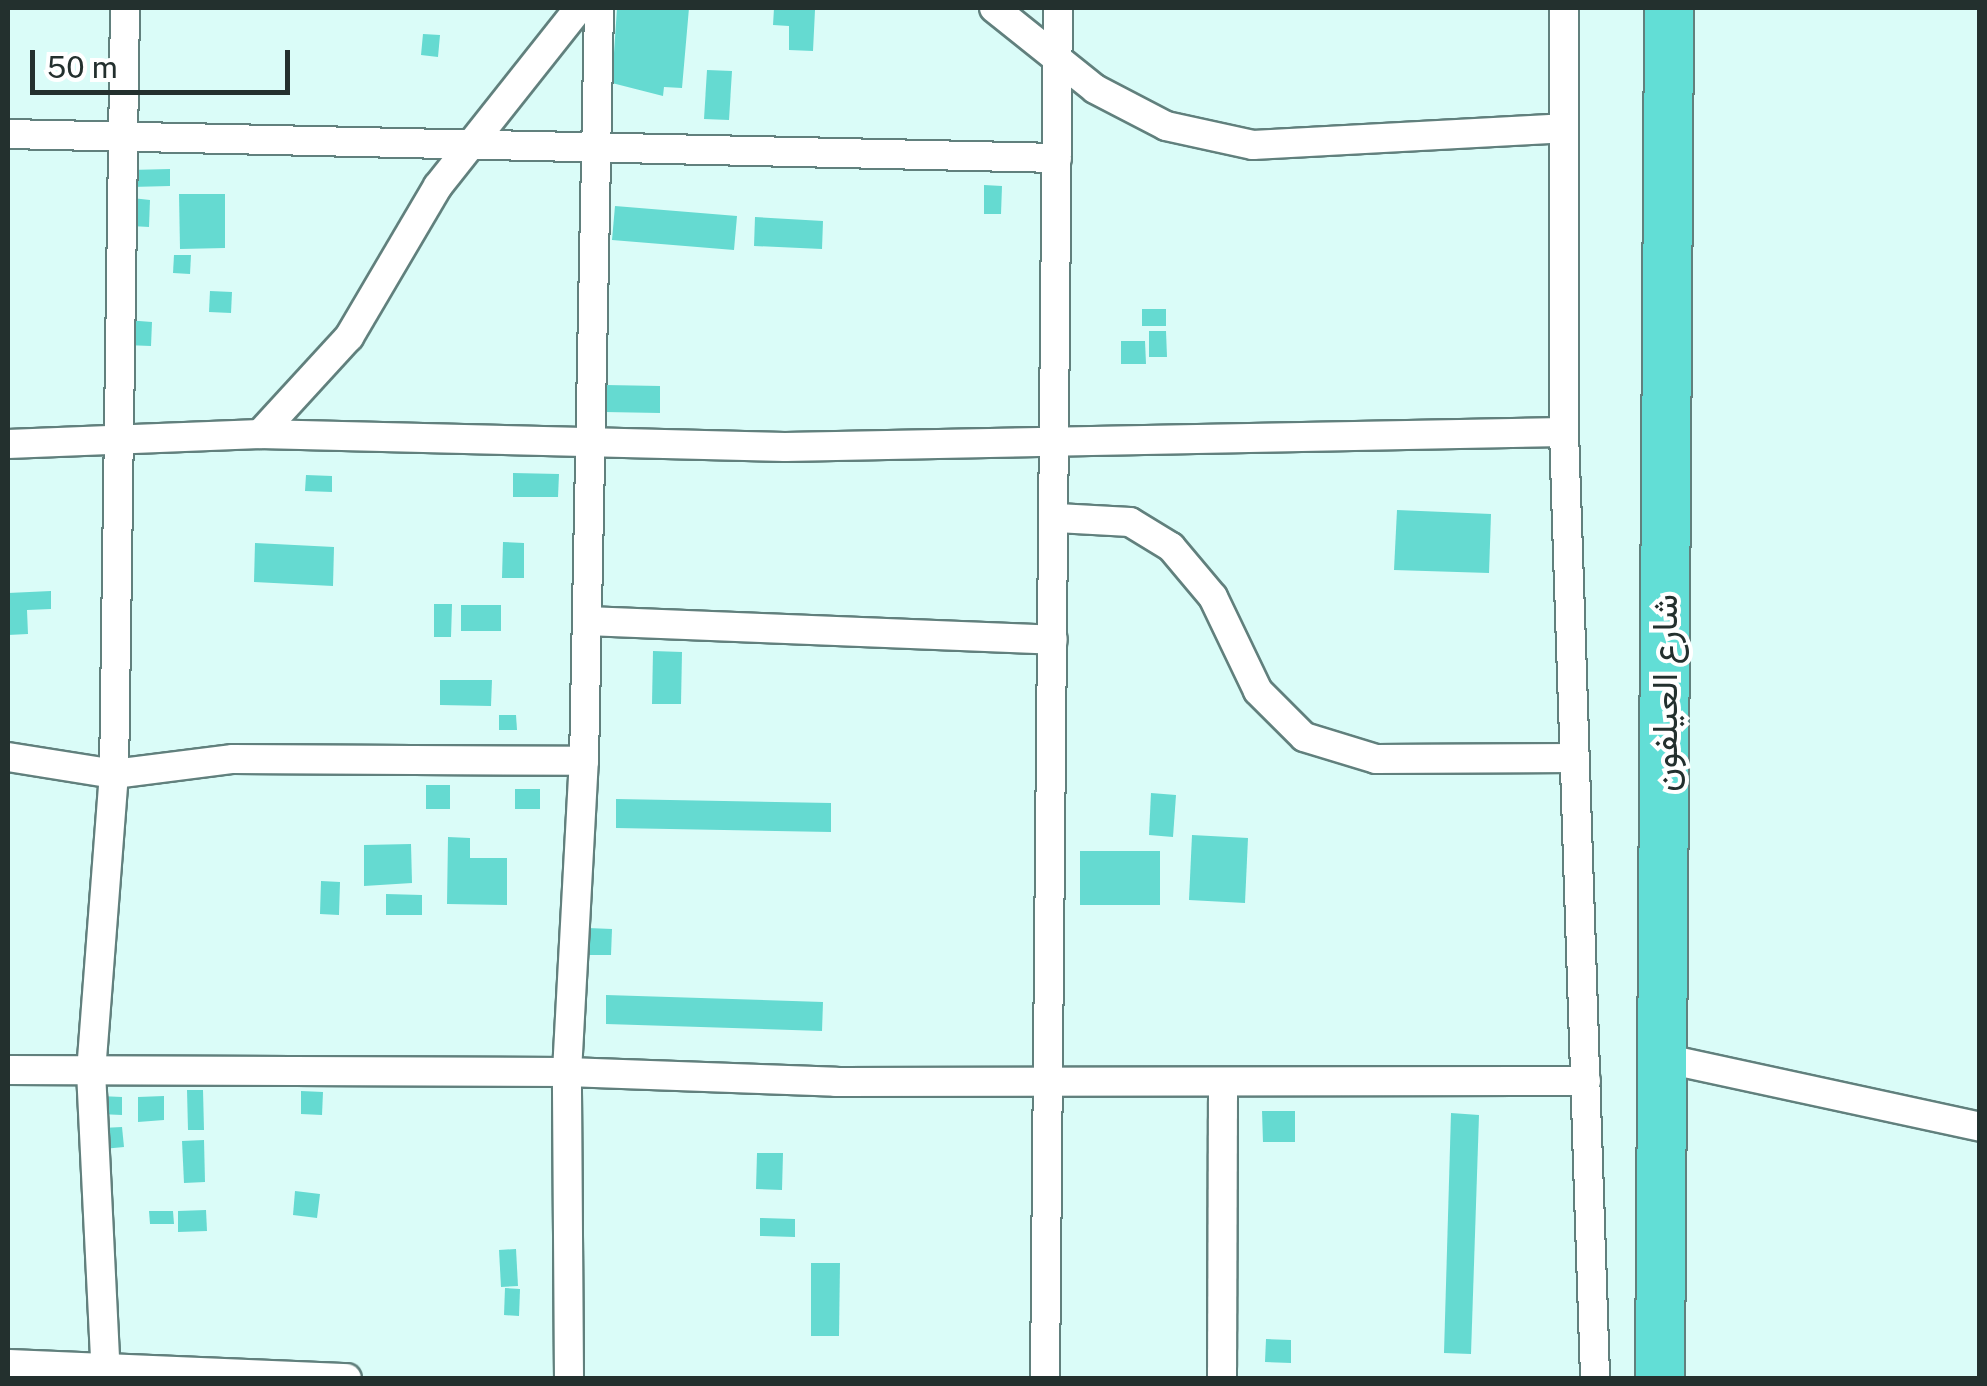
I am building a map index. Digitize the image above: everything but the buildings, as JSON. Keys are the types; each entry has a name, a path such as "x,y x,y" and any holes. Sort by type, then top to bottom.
{"highway":[{"name":"شارع العيلفون","path":"1660,1378 1669,8"}],"street":[{"path":"106,1372 91,1072 103,984 114,774 120,133 126,8"},
{"path":"260,434 348,338 404,238 468,145 579,8"},
{"path":"569,1378 567,1072 584,761 591,445 591,147 599,8"},
{"path":"994,8 1058,62 1166,126 1253,146 1564,128"},
{"path":"1046,1378 1046,1081 1057,518 1058,8"},
{"path":"1564,8 1564,432 1595,1378"},
{"path":"8,134 120,133 1057,158"},
{"path":"8,444 117,436 260,434 591,445 1056,442 1564,432"},
{"path":"1057,518 1130,522 1171,546 1212,597 1258,691 1304,738 1376,759 1574,758"},
{"path":"588,621 1053,640"},
{"path":"8,757 114,774 233,759 584,761"},
{"path":"1662,1058 1980,1127"},
{"path":"8,1070 567,1072 836,1082 1586,1081"},
{"path":"1222,1378 1223,1082"},
{"path":"8,1364 106,1372 347,1378"}]}
